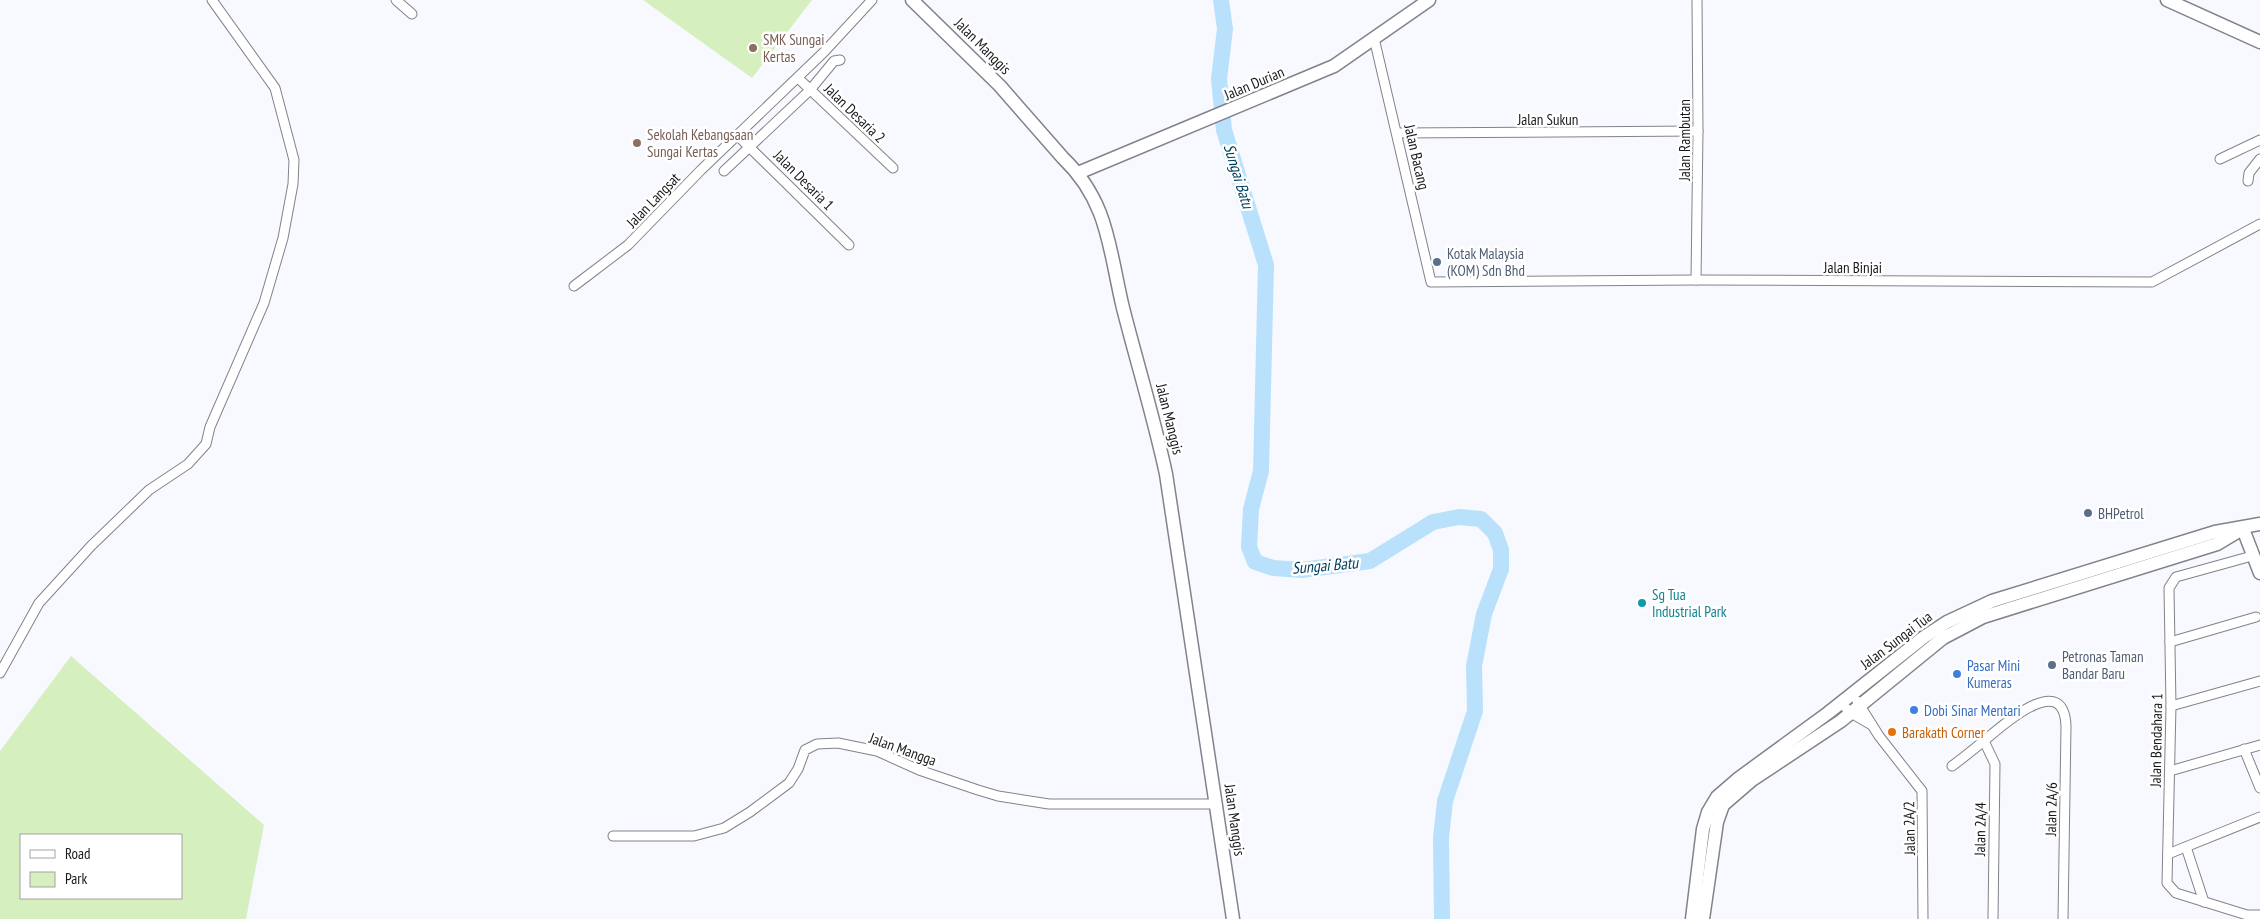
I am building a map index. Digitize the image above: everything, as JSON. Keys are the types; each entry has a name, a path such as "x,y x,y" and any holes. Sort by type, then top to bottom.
{"street":[{"path":"0,673 39,604 91,546 149,490 188,464 206,444 210,427 264,303 283,238 293,184 294,160 275,88 212,0"},
{"path":"396,0 412,14"},
{"name":"Jalan Langsat","path":"574,286 628,245 701,170 798,78 872,0"},
{"name":"Jalan Manggis","path":"912,0 971,56 1078,173 1101,212 1107,230 1123,306 1152,410 1166,474 1233,919"},
{"name":"Jalan Durian","path":"1078,173 1334,66 1429,0"},
{"name":"Jalan Rambutan","path":"1696,0 1698,131 1696,280"},
{"path":"2168,0 2260,42"},
{"name":"Jalan Bacang","path":"1374,38 1431,282"},
{"path":"724,171 810,90 834,61 840,60"},
{"name":"Jalan Desaria 2","path":"798,78 893,168"},
{"name":"Jalan Sukun","path":"1397,133 1698,131"},
{"name":"Jalan Desaria 1","path":"738,136 849,245"},
{"path":"2220,159 2260,140"},
{"path":"2248,181 2249,173 2260,159"},
{"name":"Jalan Binjai","path":"1431,282 1696,280 2152,282 2260,224"},
{"name":"Jalan Sungai Tua","path":"1692,919 1703,829 1708,812 1717,797 1739,778 1841,703 1924,637 1947,622 1992,601 2215,532 2243,529 2260,524"},
{"path":"2243,529 2260,573"},
{"name":"Jalan Sungai Tua","path":"1703,919 1717,822 1723,805 1752,780 1855,709 1943,638 1983,617 2217,544 2243,529"},
{"name":"Jalan Bendahara 1","path":"2252,556 2176,577 2169,588 2171,706 2167,883 2176,893 2246,915 2260,915"},
{"path":"2170,642 2256,617"},
{"path":"2171,706 2260,681"},
{"name":"Jalan 2A/2","path":"1852,694 1855,709"},
{"name":"Jalan 2A/2","path":"1841,703 1855,709 1870,724 1922,790 1923,919"},
{"name":"Jalan 2A/6","path":"1984,741 2024,709 2039,703 2056,704 2066,720 2063,919"},
{"path":"1952,766 1984,741"},
{"name":"Jalan 2A/4","path":"1984,741 1995,764 1993,919"},
{"name":"Jalan Mangga","path":"613,836 694,836 724,828 750,812 789,783 805,750 818,744 838,743 877,751 919,770 978,790 998,796 1049,804 1216,804"},
{"path":"2170,771 2260,744"},
{"path":"2244,749 2260,788"},
{"path":"2168,854 2259,820"},
{"path":"2186,847 2204,902"}],"green space":[{"name":"SMK Sungai Kertas","path":"643,0 812,0 752,78"},
{"path":"71,656 264,825 246,919 0,919 0,751"}],"waterway":[{"name":"Sungai Batu","path":"1221,0 1225,29 1219,79 1224,130 1266,265 1261,471 1251,509 1249,547 1255,562 1273,568 1302,570 1370,561 1433,522 1459,517 1481,519 1495,533 1501,550 1501,569 1484,614 1474,666 1475,711 1445,801 1441,838 1442,919"}],"place":[{"name":"SMK Sungai Kertas","path":"753,48"},
{"name":"Sekolah Kebangsaan Sungai Kertas","path":"637,143"},
{"name":"Kotak Malaysia (KOM) Sdn Bhd","path":"1437,262"},
{"name":"BHPetrol","path":"2088,513"},
{"name":"Sg Tua Industrial Park","path":"1642,603"},
{"name":"Petronas Taman Bandar Baru","path":"2052,665"},
{"name":"Pasar Mini Kumeras","path":"1957,674"},
{"name":"Dobi Sinar Mentari","path":"1914,710"},
{"name":"Barakath Corner","path":"1892,732"}]}
